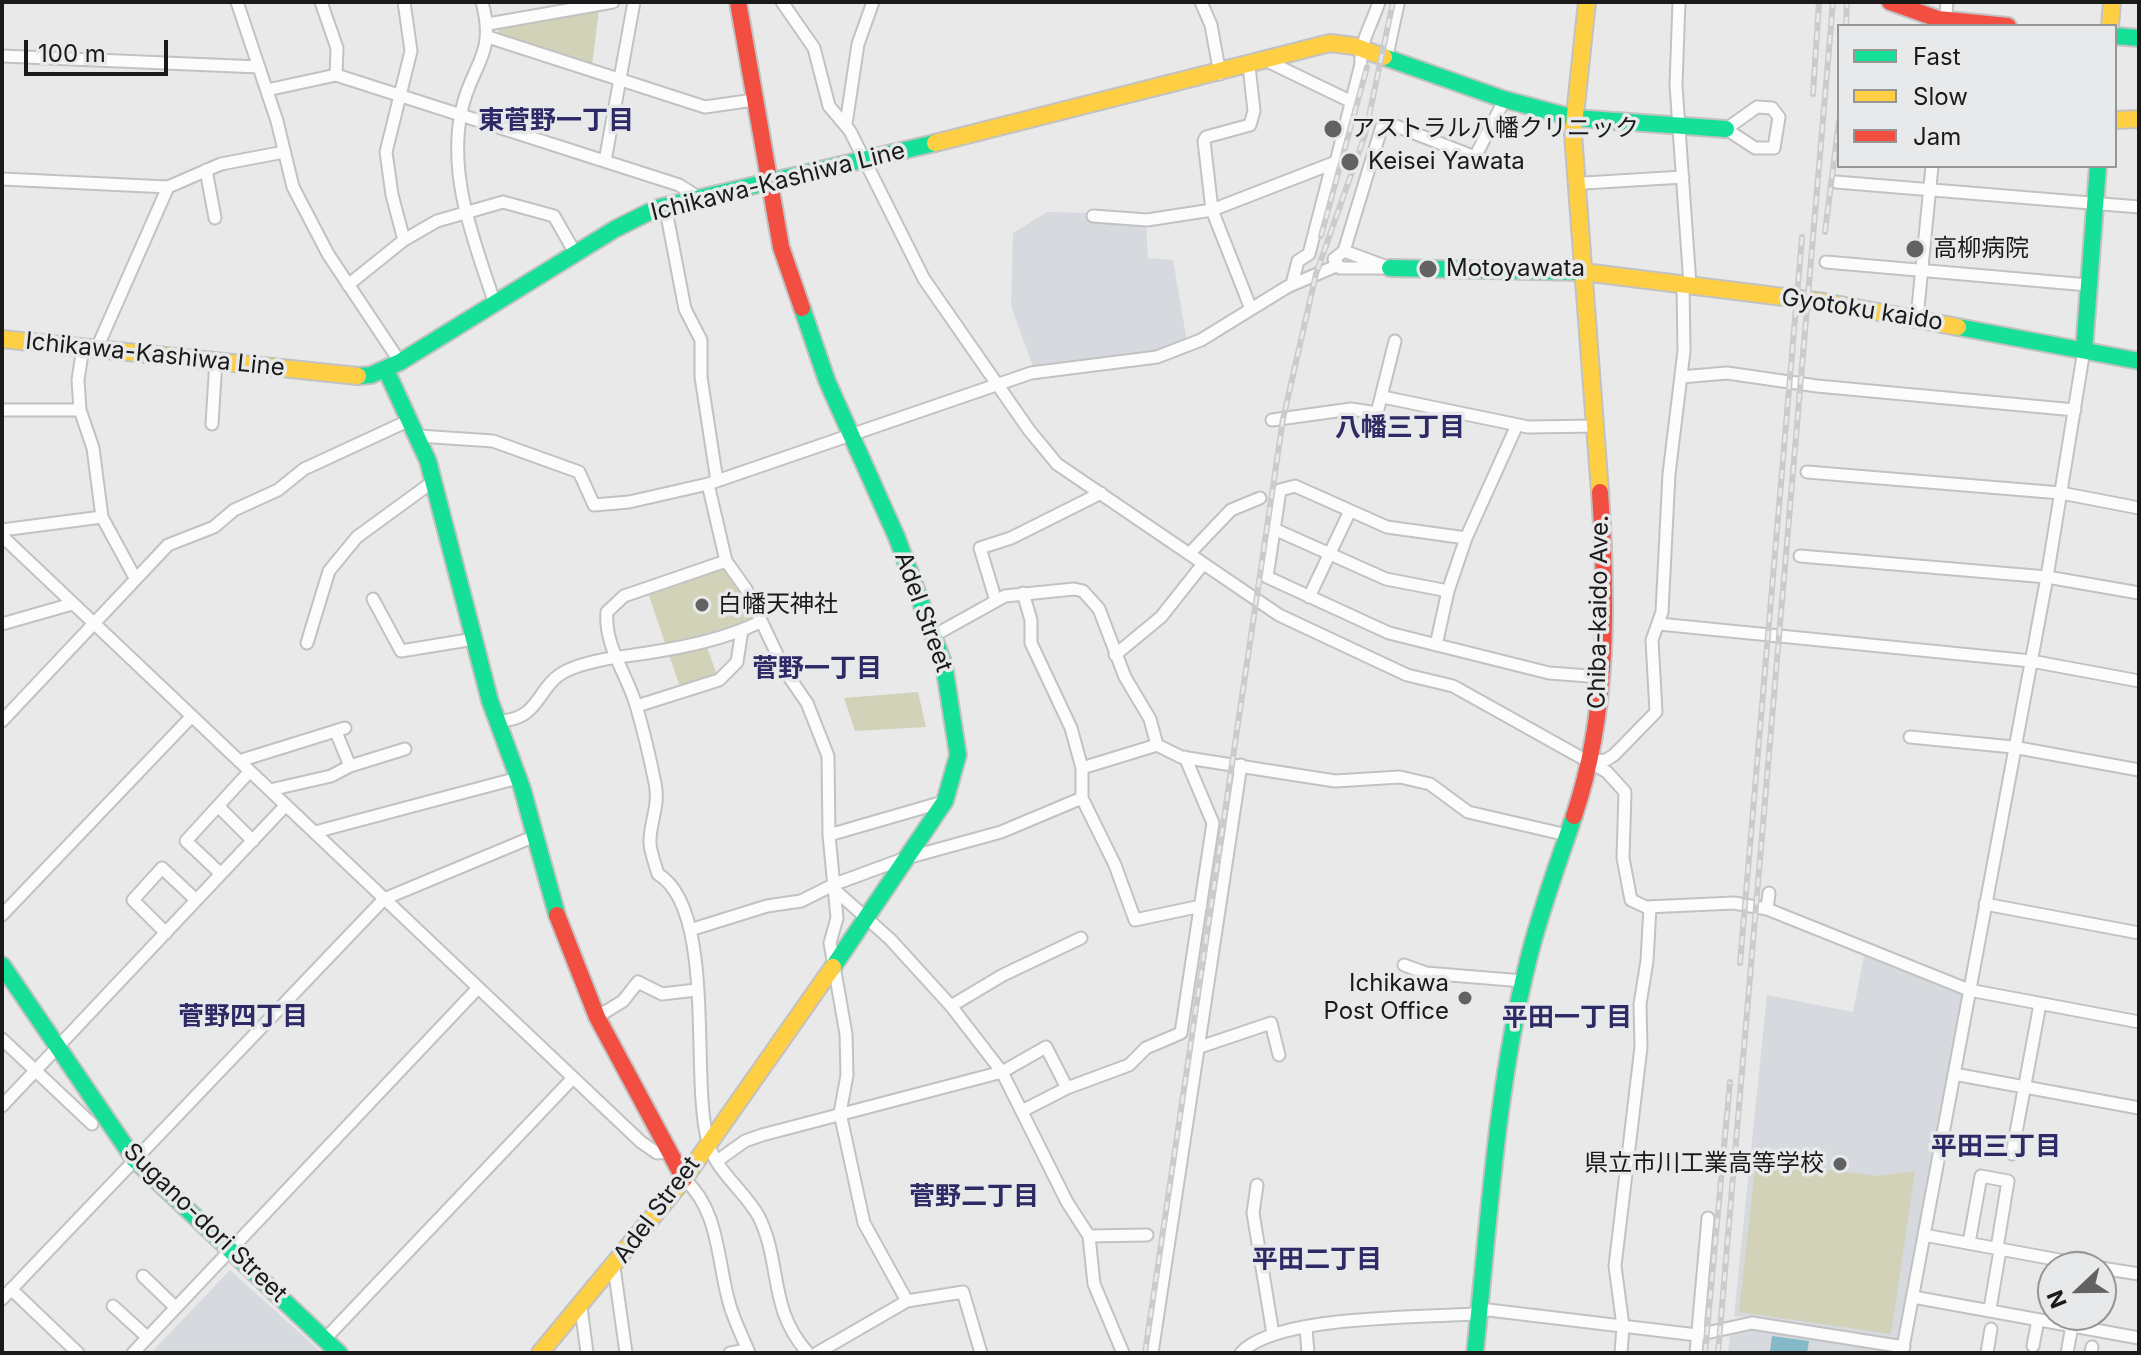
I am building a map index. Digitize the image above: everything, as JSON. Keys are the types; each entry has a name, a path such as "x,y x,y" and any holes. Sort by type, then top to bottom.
{"main road":[{"name":"Adel Street","path":"540,1353 684,1179 835,964 945,801 958,755 948,684 933,636 897,538 827,381 788,271 767,183 738,2"},
{"name":"Chiba-kaido Ave.","path":"1475,1353 1492,1173 1523,981 1592,761 1602,677 1597,426 1574,163 1574,118 1587,2"},
{"path":"1890,2 1945,23 1966,24"},
{"path":"2110,24 2112,2"},
{"path":"2117,36 2139,38"},
{"name":"Ichikawa-Kashiwa Line","path":"2,339 356,376 393,366 575,253 669,204 1220,74 1330,43 1360,49 1505,99 1592,122 1726,129"},
{"path":"2117,120 2139,119"},
{"path":"2084,350 2098,168"},
{"name":"Gyotoku kaido","path":"1390,268 1583,272 1687,284 1917,318 2139,361"},
{"path":"393,366 410,420 428,461 431,483 497,721 518,778 559,923 597,1017 637,1086 684,1179"},
{"name":"Sugano-dori Street","path":"2,965 134,1159 339,1353"}],"street":[{"path":"237,2 267,90 293,187 393,366"},
{"path":"321,2 337,48 336,75"},
{"path":"404,2 411,51 398,92 386,152 392,195 404,240"},
{"path":"482,2 488,37 461,112 457,167 465,212 495,304"},
{"path":"488,24 555,7 613,2"},
{"path":"605,161 634,2"},
{"path":"782,2 814,48 829,106 839,121 846,124"},
{"path":"873,2 858,44 846,124 924,279 1029,430 1057,464 1279,615 1407,675 1453,686 1592,761 1625,792 1623,840 1631,900 1650,907 1734,903 1767,909 1969,990 2139,1022"},
{"path":"1201,2 1211,25 1220,74"},
{"path":"1292,284 1298,261 1309,254 1352,102 1361,64 1360,49 1379,2"},
{"path":"1592,761 1606,760 1614,755 1656,712 1652,640 1659,624 1687,284 1676,85 1679,2"},
{"path":"1945,23 1947,2"},
{"path":"1386,60 1398,4"},
{"path":"488,37 705,107 754,100"},
{"path":"2,56 259,67"},
{"path":"1267,61 1352,102"},
{"path":"1249,66 1254,111 1250,125 1206,137 1204,141 1212,210 1251,309"},
{"path":"267,90 336,75 461,112 671,183 698,197"},
{"path":"1336,266 1336,255 1344,251 1382,126 1391,124 1475,157 1505,99"},
{"path":"1757,107 1772,108 1779,117 1774,148 1755,148 1740,135 1726,129 1757,107"},
{"path":"2,179 168,187 239,159 284,152"},
{"path":"1093,216 1147,220 1212,210 1332,165"},
{"path":"1917,318 1932,168"},
{"path":"206,170 215,218"},
{"path":"1584,183 1683,177"},
{"path":"1836,182 2139,207"},
{"path":"671,183 669,204 685,309 701,340 701,377 712,482 726,561 746,589 760,622 807,703 823,738 831,777 829,835 836,887 837,918 830,943 846,1034 847,1075 840,1113 864,1223 907,1301"},
{"path":"134,576 102,517 93,448 80,410 78,380 90,348 168,187"},
{"path":"348,285 404,240 437,221 512,203 554,216 575,253"},
{"path":"1344,251 1390,268"},
{"path":"1826,262 2088,285"},
{"path":"419,436 493,441 579,472 594,505 629,502 712,482 851,436 998,382 1059,368 1157,357 1201,340 1292,284 1336,266 1390,268"},
{"path":"1272,420 1351,409 1372,415 1377,413 1395,341"},
{"path":"1241,1353 1251,1342 1273,1334 1306,1328 1472,1314 1480,1309 1697,1335 1752,1323 1903,1350 2047,577 2084,350"},
{"path":"212,424 216,360"},
{"path":"1681,377 1727,373 1815,386 2075,410"},
{"path":"1383,397 1517,425 1550,429 1597,426"},
{"path":"2,410 80,410"},
{"path":"2,721 94,625 134,576 168,545 214,527 234,510 278,490 304,469 410,420"},
{"path":"1436,645 1448,591 1466,538 1517,425"},
{"path":"1807,472 2061,493 2139,508"},
{"path":"307,643 329,571 357,537 431,483"},
{"path":"1466,538 1387,527 1295,486 1280,490 1267,577 1389,633 1549,673 1602,677"},
{"path":"996,601 980,548 1011,538 1101,493"},
{"path":"1189,554 1231,510 1260,498"},
{"path":"1309,597 1350,511"},
{"path":"2,530 102,517"},
{"path":"1274,529 1386,579 1448,591"},
{"path":"2,536 641,1142 657,1153 669,1152"},
{"path":"1800,556 2047,577 2139,593"},
{"path":"726,561 624,596 607,612 615,658 637,706 655,783 658,807 650,843 655,863 658,874 672,882 693,929 708,1142 717,1161 757,1215 784,1318 808,1353"},
{"path":"1115,655 1143,636 1203,564"},
{"path":"933,636 1005,596 1083,591 1099,609 1115,655 1150,719 1157,745"},
{"path":"1023,593 1031,620 1031,643 1049,686 1060,698 1082,768 1082,798 1115,865 1135,920 1201,906"},
{"path":"373,599 401,651 474,639"},
{"path":"2,624 72,604"},
{"path":"497,721 514,721 531,711 563,672 615,658 668,650 742,630 760,622"},
{"path":"1659,624 2031,661 2139,681"},
{"path":"637,706 719,680 737,662 742,630"},
{"path":"2,915 192,716"},
{"path":"239,761 340,730 350,766"},
{"path":"1910,737 2013,747 2139,770"},
{"path":"1082,768 1157,745 1185,757 1335,781 1400,777 1430,784 1468,812 1567,835"},
{"path":"270,790 331,776 350,766 405,749"},
{"path":"1022,1111 1067,1088 1129,1065 1146,1048 1181,1033 1213,823 1185,757"},
{"path":"1152,1353 1241,765"},
{"path":"221,874 186,841 250,771"},
{"path":"315,832 518,778"},
{"path":"693,929 767,906 801,901 903,859 1001,832 1082,798"},
{"path":"829,835 945,801"},
{"path":"2,1106 286,805"},
{"path":"218,806 253,841"},
{"path":"78,1353 5,1294 384,899 535,836"},
{"path":"166,933 133,900 162,868 196,900"},
{"path":"836,887 951,1006 1002,1072 1067,1202 1089,1236 1094,1284 1123,1353"},
{"path":"1767,909 1769,893"},
{"path":"1985,904 2139,933"},
{"path":"1621,1353 1623,1326 1615,1266 1641,1047 1640,1004 1647,961 1650,907"},
{"path":"951,1006 1030,960 1081,938"},
{"path":"1404,965 1426,973 1523,981"},
{"path":"597,1017 623,1001 638,982 662,994 696,990"},
{"path":"133,1353 478,988"},
{"path":"2012,1154 2040,1004"},
{"path":"1197,1048 1271,1023 1279,1055"},
{"path":"2,1039 92,1124"},
{"path":"717,1161 745,1141 840,1113 1002,1072 1046,1047 1067,1088"},
{"path":"1954,1074 2139,1108"},
{"path":"325,1339 573,1078"},
{"path":"1969,1243 1981,1176 2008,1181 1990,1309"},
{"path":"684,1179 699,1192 710,1215 710,1230 730,1306 749,1352 730,1353"},
{"path":"1257,1185 1253,1213 1273,1334"},
{"path":"1696,1353 1708,1218"},
{"path":"1089,1236 1147,1235"},
{"path":"1924,1235 2037,1256"},
{"path":"614,1267 626,1353"},
{"path":"2117,1270 2139,1274"},
{"path":"143,1276 175,1307"},
{"path":"817,1353 907,1301 963,1292 981,1353"},
{"path":"1913,1297 2037,1320"},
{"path":"113,1306 147,1337"},
{"path":"581,1307 587,1353"},
{"path":"2033,1346 2037,1325"},
{"path":"1306,1328 1308,1353"},
{"path":"1987,1353 1991,1329"},
{"path":"2067,1353 2071,1331"},
{"path":"2100,1331 2139,1338"}],"shaded area":[{"path":"1047,212 1090,213 1091,221 1146,223 1148,258 1173,260 1187,342 1150,354 1033,367 1011,306 1013,233"},
{"name":"県立市川工業高等学校","path":"1864,956 1962,993 1898,1342 1734,1316 1767,995 1853,1012"},
{"path":"230,1270 322,1353 151,1353"},
{"path":"1753,1328 1894,1350 1895,1353 1728,1353 1730,1334"}],"green space":[{"path":"599,9 592,65 497,34 501,26"},
{"name":"白幡天神社","path":"726,561 760,622 705,642 719,680 681,690 646,587"},
{"path":"918,692 926,727 855,731 844,698"},
{"path":"1756,1161 1878,1176 1915,1171 1891,1334 1739,1312"}],"water":[{"path":"1772,1336 1809,1341 1807,1353 1770,1351"}],"railway":[{"path":"1145,1353 1283,419 1316,274 1365,135 1393,2"},
{"path":"1813,94 1819,2"},
{"path":"1718,1353 1833,2"},
{"path":"1846,24 1847,2"},
{"path":"1321,236 1367,67"},
{"path":"1825,232 1837,137"},
{"path":"1740,963 1802,237"},
{"path":"1705,1353 1730,1082"}],"traffic: fast":[{"path":"2117,36 2139,38"},
{"path":"1384,57 1503,99 1574,118"},
{"path":"1574,118 1726,129"},
{"path":"358,376 371,375 400,362 615,229 657,208 935,143"},
{"path":"2084,350 2098,168"},
{"path":"1390,268 1583,272"},
{"path":"802,308 827,381 897,538 944,665 958,755 945,801 833,967"},
{"path":"1958,327 2139,361"},
{"path":"386,370 428,461 490,701 522,788 557,915"},
{"path":"1475,1353 1495,1156 1517,1009 1538,924 1574,816"},
{"path":"2,965 134,1159 339,1353"}],"traffic: slow":[{"path":"1587,2 1573,134 1600,492"},
{"path":"2110,24 2112,2"},
{"path":"935,143 1330,43 1354,46 1384,57"},
{"path":"2117,120 2139,119"},
{"path":"1583,272 1824,302 1958,327"},
{"path":"2,339 358,376"},
{"path":"540,1353 684,1179 833,967"}],"traffic: jam":[{"path":"738,2 781,247 802,308"},
{"path":"1890,2 1938,19 1988,24"},
{"path":"1574,816 1594,737 1603,656 1604,573 1600,492"},
{"path":"557,915 597,1017 684,1179"}],"place":[{"name":"アストラル八幡クリニック","path":"1333,129"},
{"name":"Keisei Yawata","path":"1350,162"},
{"name":"高柳病院","path":"1915,249"},
{"name":"Motoyawata","path":"1428,269"},
{"name":"白幡天神社","path":"702,605"},
{"name":"Ichikawa Post Office","path":"1465,998"},
{"name":"県立市川工業高等学校","path":"1840,1164"}],"district":[{"name":"東菅野一丁目","path":"556,121"},
{"name":"八幡三丁目","path":"1400,428"},
{"name":"菅野一丁目","path":"817,669"},
{"name":"菅野四丁目","path":"243,1017"},
{"name":"平田一丁目","path":"1567,1018"},
{"name":"平田三丁目","path":"1996,1147"},
{"name":"菅野二丁目","path":"974,1197"},
{"name":"平田二丁目","path":"1317,1260"}]}
